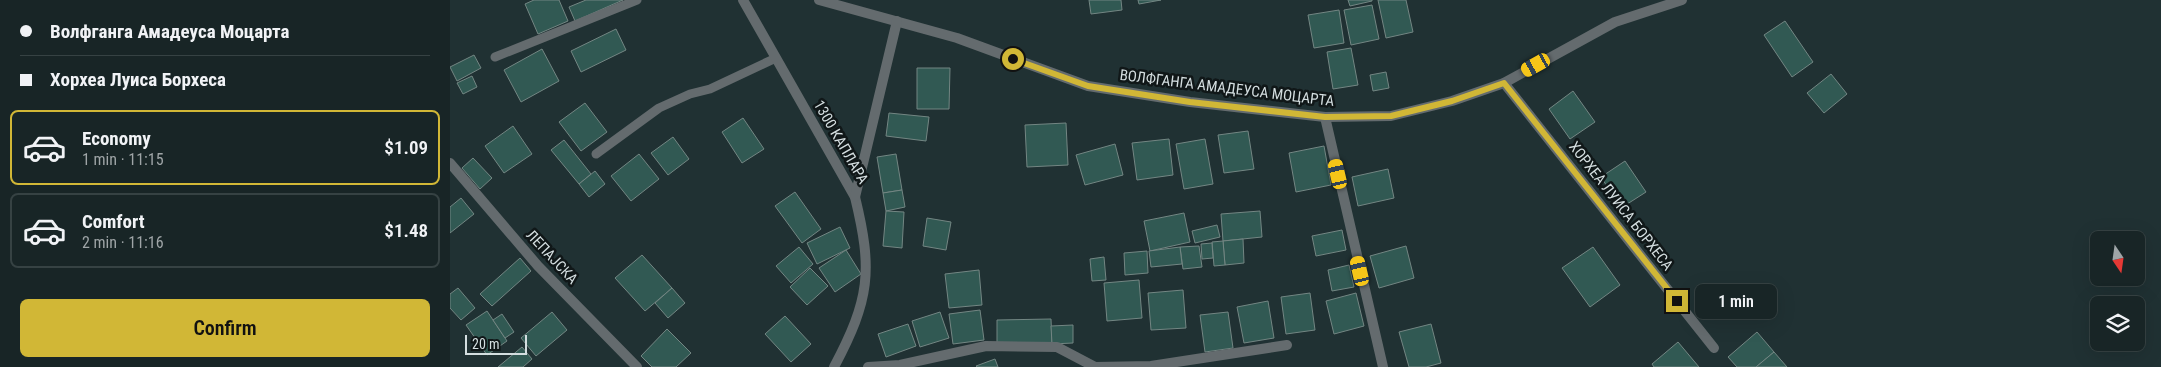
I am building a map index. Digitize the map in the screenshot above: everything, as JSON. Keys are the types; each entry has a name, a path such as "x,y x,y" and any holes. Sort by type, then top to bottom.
{"street":[{"name":"1300 КАПЛАРА","path":"742,0 855,196 863,228 866,279 863,301 852,333 834,367"},
{"name":"ВОЛФГАНГА АМАДЕУСА МОЦАРТА","path":"819,0 957,38 1088,86 1190,102 1325,117 1391,116 1452,101 1504,83 1615,22 1682,0"},
{"path":"855,196 897,22"},
{"name":"ХОРХЕА ЛУИСА БОРХЕСА","path":"1504,83 1714,348"},
{"path":"1325,117 1383,367"},
{"name":"ЛЕПАЈСКА","path":"450,163 538,266 637,367"},
{"path":"868,367 900,365 986,346 1056,348 1095,366 1150,366 1287,345"}],"lane":[{"path":"495,56 637,0"},
{"path":"596,154 659,108 690,94 710,90 776,58"}],"building":[{"path":"534,0 559,0 568,21 538,34 525,4"},
{"path":"586,0 623,0 575,21 569,7"},
{"path":"1089,0 1121,0 1122,10 1091,14"},
{"path":"1138,0 1161,0 1139,4"},
{"path":"1348,0 1372,0 1372,1 1350,6"},
{"path":"1378,0 1406,0 1413,32 1386,38"},
{"path":"1372,5 1379,39 1351,45 1344,10"},
{"path":"1339,10 1344,43 1314,48 1308,15"},
{"path":"1785,21 1813,62 1792,77 1764,35"},
{"path":"616,29 626,50 581,72 571,51"},
{"path":"1351,48 1358,85 1333,89 1327,52"},
{"path":"542,49 559,81 521,102 504,70"},
{"path":"474,55 481,68 457,81 450,67"},
{"path":"917,68 950,68 949,109 917,109"},
{"path":"1386,72 1389,88 1373,91 1370,75"},
{"path":"1831,74 1847,94 1824,113 1807,93"},
{"path":"472,76 477,87 463,94 457,83"},
{"path":"1573,91 1595,122 1570,139 1549,109"},
{"path":"585,103 607,132 581,151 559,122"},
{"path":"889,113 929,117 926,141 886,136"},
{"path":"743,118 764,149 742,163 722,132"},
{"path":"1066,123 1068,165 1027,167 1025,125"},
{"path":"513,126 532,154 504,173 485,146"},
{"path":"1248,131 1254,169 1224,173 1218,135"},
{"path":"673,137 689,159 668,175 651,153"},
{"path":"1169,139 1173,175 1137,180 1132,143"},
{"path":"1205,139 1213,184 1184,189 1176,144"},
{"path":"564,140 591,174 579,184 551,150"},
{"path":"1115,144 1123,175 1085,185 1076,155"},
{"path":"1324,146 1331,185 1296,192 1289,153"},
{"path":"639,154 659,179 631,201 611,176"},
{"path":"896,154 902,190 883,193 877,157"},
{"path":"473,158 492,178 480,189 462,168"},
{"path":"1625,161 1646,192 1621,208 1601,177"},
{"path":"1388,169 1394,198 1358,206 1352,177"},
{"path":"595,171 605,184 589,197 579,184"},
{"path":"902,190 905,207 886,211 883,193"},
{"path":"795,192 821,229 802,243 775,206"},
{"path":"461,198 474,214 450,233 450,207"},
{"path":"886,211 904,212 902,248 883,246"},
{"path":"1260,211 1262,237 1223,241 1221,214"},
{"path":"1184,213 1190,242 1150,251 1144,221"},
{"path":"927,218 951,222 946,250 923,246"},
{"path":"1217,225 1220,237 1195,243 1192,231"},
{"path":"840,227 850,248 817,264 807,243"},
{"path":"1342,230 1346,250 1316,256 1312,236"},
{"path":"1243,239 1244,263 1225,265 1223,241"},
{"path":"1223,241 1225,265 1214,266 1212,242"},
{"path":"1212,243 1213,258 1202,259 1201,244"},
{"path":"1199,246 1202,267 1183,269 1180,247"},
{"path":"1406,246 1414,278 1379,288 1370,256"},
{"path":"799,247 813,264 791,283 776,266"},
{"path":"1180,247 1182,264 1151,267 1149,251"},
{"path":"1593,247 1620,285 1590,307 1562,268"},
{"path":"846,250 861,274 835,292 819,268"},
{"path":"1147,251 1148,273 1125,275 1124,253"},
{"path":"642,255 672,288 645,311 615,278"},
{"path":"1104,257 1106,280 1092,281 1090,259"},
{"path":"520,258 531,271 492,306 480,294"},
{"path":"1349,265 1354,287 1332,291 1328,270"},
{"path":"810,268 828,286 807,305 790,287"},
{"path":"979,270 982,305 949,308 945,274"},
{"path":"1139,280 1142,318 1107,321 1104,283"},
{"path":"458,288 475,308 461,320 450,308 450,294"},
{"path":"672,288 685,303 668,318 655,303"},
{"path":"1183,290 1186,328 1151,330 1148,293"},
{"path":"1310,293 1315,330 1286,334 1281,297"},
{"path":"1356,293 1364,326 1334,334 1326,301"},
{"path":"1268,301 1274,338 1244,343 1237,307"},
{"path":"980,310 984,340 953,344 949,314"},
{"path":"487,311 507,341 487,355 466,325"},
{"path":"552,312 567,330 536,356 521,338"},
{"path":"940,312 949,338 920,347 912,321"},
{"path":"1228,312 1233,348 1205,352 1200,315"},
{"path":"502,314 514,332 505,338 493,320"},
{"path":"785,316 811,344 791,362 765,334"},
{"path":"1051,319 1052,344 997,345 997,320"},
{"path":"908,324 916,346 886,357 878,334"},
{"path":"1431,324 1441,363 1426,367 1409,367 1399,332"},
{"path":"1073,325 1073,343 1052,344 1051,326"},
{"path":"667,329 691,353 676,367 652,367 641,356"},
{"path":"1757,332 1774,352 1756,367 1737,367 1728,357"},
{"path":"1678,342 1699,367 1654,367 1652,364"},
{"path":"522,347 532,359 523,367 498,367"},
{"path":"1774,352 1787,367 1756,367"},
{"path":"995,359 998,367 976,366"}],"route":[{"path":"1013,59 1088,86 1190,102 1325,117 1391,116 1452,101 1504,83 1677,301"}]}
